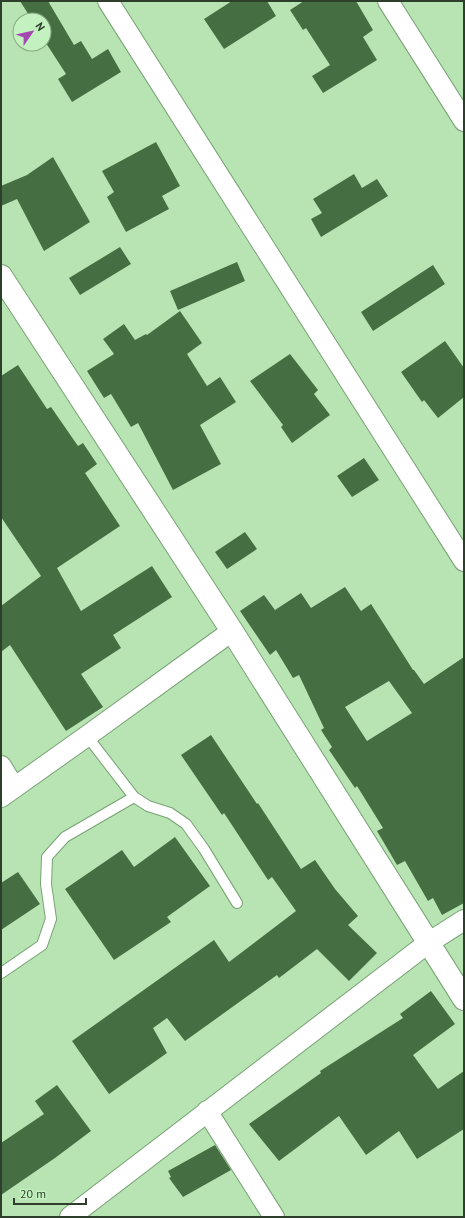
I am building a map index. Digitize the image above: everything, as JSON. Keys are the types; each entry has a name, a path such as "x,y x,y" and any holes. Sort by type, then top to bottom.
{"street":[{"path":"108,1 464,561"},
{"path":"388,1 464,121"},
{"path":"1,276 232,631 464,999"},
{"path":"1,766 8,792 232,631"},
{"path":"70,1217 428,943 464,920"},
{"path":"207,1111 274,1217"}],"lane":[{"path":"87,736 134,797 148,806 170,813 186,824 204,849 238,903"},
{"path":"1,973 42,944 51,919 46,884 47,857 65,837 134,797"}],"building":[{"path":"20,1 48,1 74,45 81,41 92,59 108,49 121,72 72,102 58,79 66,74 52,52 52,12 27,12"},
{"path":"232,1 267,1 276,16 224,49 204,19"},
{"path":"304,1 356,1 373,30 363,37 377,60 323,93 312,76 330,65 306,28 303,30 290,10"},
{"path":"156,142 180,186 162,196 169,209 126,232 107,197 114,192 102,171"},
{"path":"53,157 90,222 44,251 17,199 1,206 1,186 27,175"},
{"path":"354,174 362,188 377,179 388,196 321,237 311,219 322,213 313,199"},
{"path":"120,247 131,264 80,295 69,278"},
{"path":"237,262 245,281 178,310 170,291"},
{"path":"433,265 445,284 373,331 361,312"},
{"path":"180,311 202,343 187,354 207,386 220,377 236,402 200,425 221,464 173,490 138,423 131,427 111,394 104,398 87,371 114,354 103,339 124,324 135,340 146,334 147,335"},
{"path":"445,341 464,368 464,397 438,418 424,400 422,402 401,372"},
{"path":"290,354 318,390 314,394 330,415 292,443 281,427 283,425 250,381"},
{"path":"18,365 47,409 51,407 78,446 83,443 97,464 85,473 120,526 57,568 81,611 152,566 172,597 113,635 121,648 81,674 103,707 66,731 10,645 1,652 1,606 41,576 1,517 1,376"},
{"path":"364,458 379,480 352,497 337,476"},
{"path":"245,532 257,549 227,569 215,552"},
{"path":"345,587 361,611 371,604 413,670 424,684 464,657 464,903 442,915 433,898 428,901 405,861 397,865 377,831 383,828 357,786 355,788 329,750 332,747 321,730 324,728 299,675 293,678 276,650 270,655 240,611 264,595 275,610 301,593 311,608","holes":["389,681 412,713 367,741 345,707"]},
{"path":"211,735 301,869 315,860 335,889 358,916 348,925 377,953 349,981 317,949 279,978 277,975 185,1041 167,1018 153,1028 167,1053 109,1094 72,1041 214,940 229,962 296,911 272,877 268,880 224,813 222,815 181,755"},
{"path":"175,837 210,886 167,917 171,922 114,960 65,889 122,850 134,867"},
{"path":"18,872 40,904 1,930 1,883"},
{"path":"431,991 455,1024 413,1055 438,1089 464,1071 464,1129 417,1159 399,1131 366,1155 339,1116 279,1161 249,1124 321,1073 320,1071 403,1018 400,1014"},
{"path":"57,1085 91,1131 1,1195 1,1143 44,1114 35,1101"},
{"path":"215,1145 231,1170 183,1197 169,1178 171,1177 168,1171"}]}
